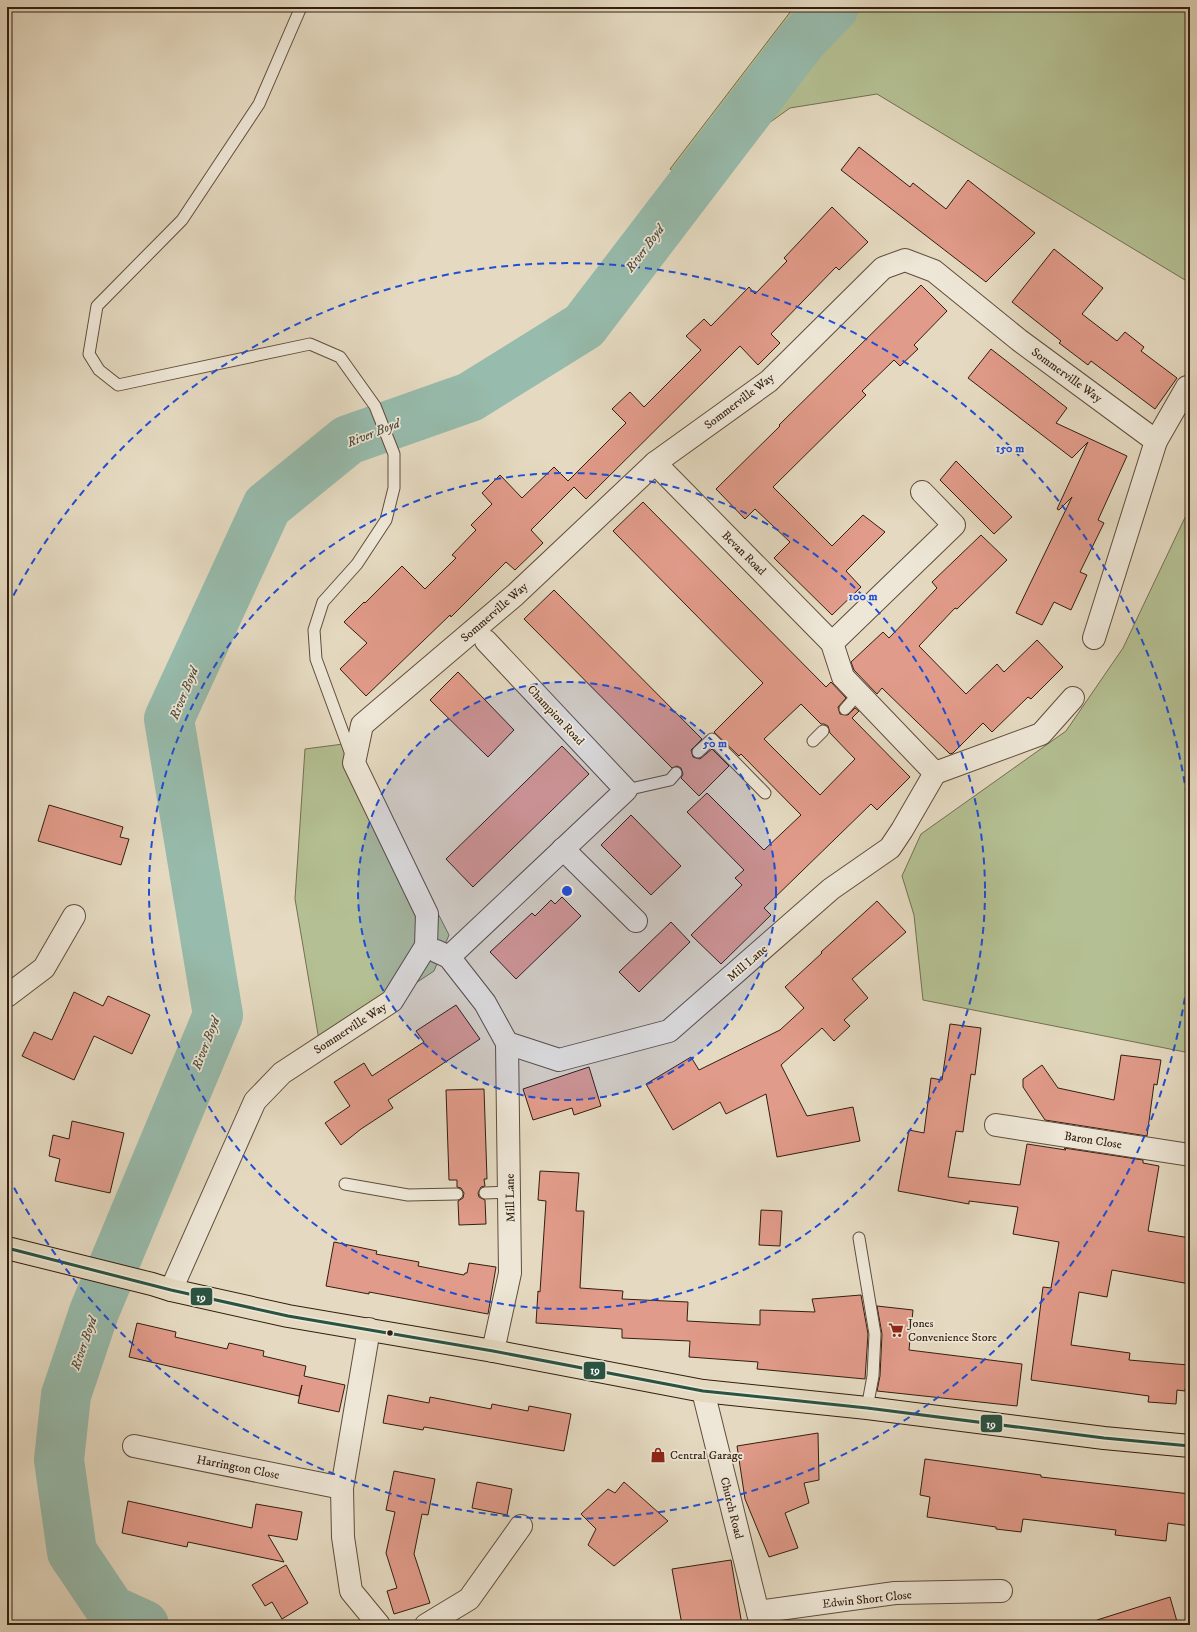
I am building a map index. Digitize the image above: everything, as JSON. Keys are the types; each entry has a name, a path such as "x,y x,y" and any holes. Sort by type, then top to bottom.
{"main road":[{"path":"7,1248 162,1287 288,1316 493,1350 703,1391 867,1408 1104,1438 1190,1446"}],"street":[{"name":"Sommerville Way","path":"354,763 362,725 515,595 655,463 769,381 883,268 905,260 934,271 1019,340 1156,441"},
{"path":"1094,638 1156,441 1187,387"},
{"name":"Bevan Road","path":"655,463 832,643 852,701 935,773"},
{"path":"832,643 954,525 922,492"},
{"name":"Champion Road","path":"486,641 626,790"},
{"path":"935,773 1041,734 1073,698"},
{"path":"354,763 427,914 426,946"},
{"name":"Mill Lane","path":"507,1044 559,1060 669,1031 831,889 890,848 935,773"},
{"path":"449,957 626,790"},
{"path":"563,849 636,921"},
{"path":"7,996 44,968 74,916"},
{"name":"Sommerville Way","path":"162,1287 255,1101 282,1073 392,1000 426,946"},
{"name":"Mill Lane","path":"426,946 449,957 485,1003 507,1044 510,1273 493,1350"},
{"name":"Baron Close","path":"996,1125 1190,1155"},
{"path":"369,1329 342,1488 343,1537 351,1591 379,1625"},
{"name":"Church Road","path":"703,1391 760,1619"},
{"name":"Harrington Close","path":"134,1446 342,1488"},
{"path":"426,1625 469,1599 521,1526"},
{"name":"Edwin Short Close","path":"760,1619 895,1593 1001,1592"}],"lane":[{"path":"301,7 259,104 182,220 97,306 89,354 99,370 118,385 310,344 340,357 375,406 394,454 394,488 386,520 357,564 323,602 314,630 316,659 354,763"},
{"path":"813,741 823,731"},
{"path":"698,752 712,739 765,794"},
{"path":"626,790 670,780 676,773"},
{"path":"345,1184 408,1195 457,1194"},
{"path":"485,1193 510,1192"},
{"path":"859,1238 875,1334 873,1376 867,1408"}],"green space":[{"path":"794,7 1190,7 1190,283 877,94 790,108 688,181 670,169"},
{"path":"1190,507 1190,1053 923,1000 914,915 902,876 921,834 1066,731 1123,648"},
{"path":"351,743 449,935 434,971 320,1046 295,899 305,749"}],"building":[{"path":"859,147 910,187 913,183 946,209 968,180 1035,233 986,282 841,170"},
{"path":"832,207 868,242 839,270 836,267 771,334 780,343 758,365 740,346 586,499 574,487 531,530 543,543 515,570 506,562 451,617 450,615 366,696 340,669 367,643 344,622 402,566 425,589 456,558 452,555 476,530 471,525 492,504 482,493 500,475 522,498 554,467 568,481 626,423 612,409 630,392 644,407 701,350 686,336 704,319 711,326 749,287 755,294 787,261 784,258"},
{"path":"1054,249 1103,288 1082,314 1117,341 1125,332 1144,347 1141,351 1177,378 1155,409 1091,361 1088,365 1059,343 1061,341 1012,302"},
{"path":"921,285 947,311 914,345 918,349 900,366 894,360 862,391 866,395 773,487 832,546 863,515 885,532 846,571 861,587 832,615 774,558 790,542 755,509 745,519 716,489"},
{"path":"991,349 1067,408 1056,423 1127,456 1098,520 1104,523 1080,572 1087,575 1071,610 1054,602 1042,625 1016,613 1072,497 1059,510 1057,509 1088,442 1072,458 968,378"},
{"path":"956,461 1012,517 994,534 940,480"},
{"path":"643,502 826,687 831,682 846,698 838,707 840,714 848,715 855,708 859,711 852,718 910,777 877,810 871,804 764,908 771,915 721,964 691,935 742,885 735,878 744,870 687,812 707,793 764,850 801,815 741,754 739,756 714,732 763,683 613,531","holes":["801,704 821,724 828,726 830,733 855,759 820,795 764,739"]},
{"path":"981,535 1007,560 957,609 955,608 919,646 966,694 997,664 1004,672 1037,640 1063,667 1031,699 1028,697 992,732 983,723 953,753 950,754 882,688 877,694 854,670 851,662 883,632 889,638 937,588 932,582"},
{"path":"554,590 702,739 691,750 693,757 700,759 712,749 729,766 699,796 681,778 683,774 681,768 677,766 672,768 524,619"},
{"path":"458,672 514,730 488,757 430,700"},
{"path":"562,746 589,774 473,887 446,859"},
{"path":"49,805 123,827 120,837 129,839 121,865 38,841"},
{"path":"631,815 681,866 651,895 601,845"},
{"path":"562,897 581,916 516,979 490,952 532,913 535,916 551,900 555,904"},
{"path":"877,901 906,932 852,979 868,998 844,1020 850,1026 834,1041 822,1028 781,1065 807,1116 853,1107 860,1141 777,1157 766,1094 726,1114 720,1102 673,1130 646,1084 691,1057 699,1070 780,1030 804,1008 785,987"},
{"path":"671,922 690,942 639,992 619,972"},
{"path":"74,992 103,1006 108,996 150,1015 132,1054 94,1036 74,1080 22,1056 34,1032 52,1040"},
{"path":"456,1005 480,1039 388,1100 393,1108 361,1129 341,1145 325,1123 350,1106 334,1082 364,1063 372,1076 424,1042 416,1031"},
{"path":"950,1024 981,1028 975,1075 971,1074 963,1132 956,1131 948,1177 1020,1185 1027,1144 1143,1160 1143,1163 1159,1166 1148,1231 1190,1238 1190,1284 1112,1270 1107,1297 1079,1292 1071,1345 1130,1353 1129,1360 1188,1365 1185,1391 1177,1390 1176,1404 1148,1402 1149,1396 1031,1380 1043,1287 1051,1288 1059,1242 1013,1234 1018,1207 969,1201 969,1204 898,1191 909,1130 924,1133 931,1078 942,1080"},
{"path":"1121,1055 1161,1060 1157,1085 1154,1084 1147,1136 1045,1120 1023,1087 1023,1079 1042,1065 1058,1088 1114,1100"},
{"path":"589,1067 601,1106 574,1115 572,1108 533,1120 523,1089"},
{"path":"484,1089 487,1179 484,1179 485,1186 481,1187 478,1193 479,1197 485,1200 486,1224 459,1225 458,1201 463,1198 464,1193 461,1188 457,1187 457,1180 449,1180 446,1090"},
{"path":"72,1121 124,1133 110,1193 55,1181 60,1159 49,1156 53,1135 69,1139"},
{"path":"540,1171 579,1173 576,1211 584,1211 580,1288 623,1291 622,1299 688,1302 687,1321 760,1325 760,1310 815,1312 812,1299 861,1295 868,1334 865,1379 757,1369 758,1362 689,1357 690,1341 622,1338 622,1329 536,1323 538,1291 540,1292 546,1201 538,1200"},
{"path":"761,1210 782,1211 780,1246 759,1245"},
{"path":"334,1242 377,1251 376,1254 419,1262 418,1266 464,1275 467,1273 469,1263 496,1267 488,1314 369,1292 369,1294 326,1286"},
{"path":"877,1306 913,1310 909,1350 1022,1364 1017,1406 877,1391 880,1376 882,1334"},
{"path":"137,1323 176,1332 175,1337 227,1349 229,1343 264,1351 263,1356 306,1366 304,1376 345,1385 339,1412 298,1403 302,1385 299,1396 129,1357"},
{"path":"388,1395 429,1403 430,1397 491,1409 492,1404 528,1411 529,1406 571,1414 564,1451 424,1427 423,1430 383,1423"},
{"path":"818,1433 819,1480 804,1483 809,1503 785,1513 798,1548 769,1557 745,1499 737,1446"},
{"path":"925,1459 1041,1475 1041,1477 1190,1494 1190,1526 1168,1523 1166,1541 1115,1535 1116,1530 1023,1519 1021,1532 927,1517 930,1497 920,1495"},
{"path":"394,1471 435,1479 428,1515 422,1514 414,1554 430,1603 394,1614 387,1591 397,1588 386,1553 395,1512 386,1510"},
{"path":"477,1482 512,1489 507,1515 472,1508"},
{"path":"624,1482 668,1521 614,1566 588,1545 596,1529 581,1514 608,1489 615,1493"},
{"path":"128,1501 252,1528 256,1504 302,1512 297,1540 268,1535 284,1562 188,1542 187,1547 122,1533"},
{"path":"731,1560 742,1625 682,1625 672,1569"},
{"path":"286,1565 308,1603 282,1619 272,1602 265,1606 252,1585"},
{"path":"1170,1597 1178,1625 1098,1625 1097,1620"}],"waterway":[{"name":"River Boyd","path":"144,1625 111,1610 72,1552 59,1460 66,1395 94,1312 218,1015 169,719 267,506 348,440 470,397 584,326 803,39 834,7"}],"transit line":[{"name":"19","path":"7,1248 171,1290 288,1316 493,1351 703,1391 867,1408 1104,1438 1190,1446"}],"place":[{"name":"Jones Convenience Store","path":"896,1330"},
{"name":"Central Garage","path":"658,1455"}]}
